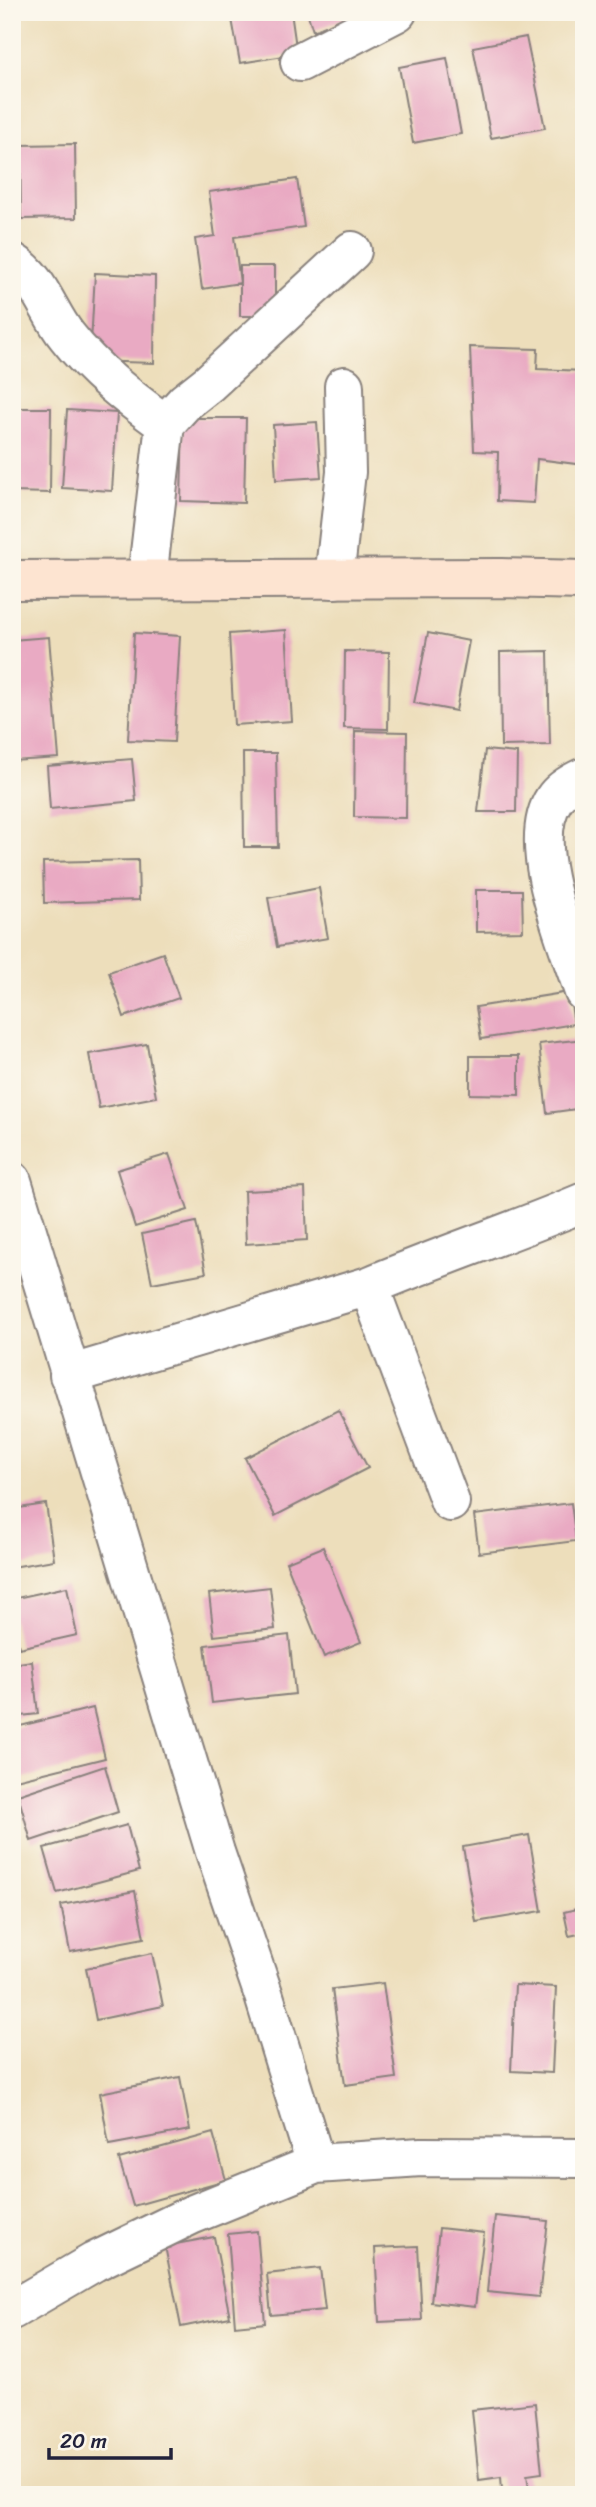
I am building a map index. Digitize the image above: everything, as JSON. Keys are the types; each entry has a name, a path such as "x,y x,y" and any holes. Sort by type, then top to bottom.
{"street":[{"path":"300,62 397,12"},
{"path":"148,579 164,424 352,251"},
{"path":"12,262 29,275 66,335 104,376 164,424"},
{"path":"334,579 346,472 345,386"},
{"path":"12,580 584,580"},
{"path":"584,777 554,798 546,816 543,837 547,876 584,992"},
{"path":"12,1181 215,1852 264,1996 316,2164"},
{"path":"69,1374 369,1286 445,1254 523,1228 584,1202"},
{"path":"369,1286 450,1502"},
{"path":"12,2310 94,2262 191,2215 316,2164 421,2157 584,2158"}],"building":[{"path":"291,12 297,54 240,63 232,19"},
{"path":"307,12 360,12 313,31"},
{"path":"526,37 545,128 491,138 473,47"},
{"path":"447,58 461,134 413,143 399,67"},
{"path":"75,144 76,218 21,219 20,145"},
{"path":"297,179 304,227 234,237 240,283 202,289 195,239 215,236 209,192"},
{"path":"240,266 275,266 275,316 240,316"},
{"path":"95,273 155,276 154,363 90,361"},
{"path":"470,347 538,349 537,369 584,371 584,465 537,459 534,503 497,501 498,452 474,451"},
{"path":"12,408 51,408 50,493 12,492"},
{"path":"67,410 117,413 112,491 62,488"},
{"path":"183,418 246,418 244,503 181,501"},
{"path":"317,422 321,477 276,480 273,425"},
{"path":"286,630 292,721 234,725 229,634"},
{"path":"134,633 180,636 174,742 128,740"},
{"path":"428,633 469,641 456,711 414,703"},
{"path":"49,637 59,758 12,761 12,640"},
{"path":"345,651 389,652 388,729 344,728"},
{"path":"548,651 550,745 501,746 500,652"},
{"path":"355,731 407,732 406,818 354,817"},
{"path":"485,750 517,753 516,812 478,812"},
{"path":"243,753 276,753 278,847 244,847"},
{"path":"132,759 136,801 50,809 47,766"},
{"path":"138,860 139,900 44,903 43,862"},
{"path":"319,888 328,938 277,947 268,898"},
{"path":"476,890 522,890 523,931 476,932"},
{"path":"163,953 179,998 124,1017 109,972"},
{"path":"569,992 574,1024 481,1039 476,1007"},
{"path":"584,1039 584,1108 547,1113 539,1044"},
{"path":"147,1044 156,1097 99,1108 89,1054"},
{"path":"470,1056 519,1056 519,1095 470,1094"},
{"path":"169,1154 188,1210 135,1227 117,1170"},
{"path":"305,1188 307,1240 246,1244 244,1191"},
{"path":"196,1222 206,1273 152,1283 142,1234"},
{"path":"338,1410 368,1468 275,1516 245,1458"},
{"path":"571,1503 576,1541 479,1553 474,1515"},
{"path":"46,1504 54,1560 12,1567 12,1509"},
{"path":"323,1547 361,1642 324,1657 286,1562"},
{"path":"67,1587 77,1635 19,1648 12,1614 12,1599"},
{"path":"270,1587 275,1629 214,1636 209,1594"},
{"path":"289,1635 295,1694 212,1703 205,1645"},
{"path":"32,1661 38,1714 12,1717 12,1664"},
{"path":"93,1708 105,1758 12,1781 12,1728"},
{"path":"105,1766 118,1812 31,1841 18,1795"},
{"path":"127,1825 139,1871 57,1893 44,1848"},
{"path":"529,1835 542,1911 476,1922 463,1847"},
{"path":"12,1864 21,1895 12,1897"},
{"path":"135,1891 144,1938 70,1952 61,1905"},
{"path":"584,1907 584,1933 569,1936 564,1912"},
{"path":"152,1953 163,2006 96,2020 86,1968"},
{"path":"383,1983 396,2078 345,2085 332,1989"},
{"path":"515,1985 556,1987 552,2073 511,2071"},
{"path":"180,2077 190,2130 109,2145 100,2093"},
{"path":"213,2133 226,2180 133,2206 119,2159"},
{"path":"495,2216 548,2221 539,2297 487,2292"},
{"path":"439,2228 484,2233 475,2307 431,2302"},
{"path":"257,2231 265,2323 235,2326 228,2234"},
{"path":"214,2237 230,2317 181,2327 165,2246"},
{"path":"418,2246 422,2320 379,2322 375,2248"},
{"path":"320,2268 325,2310 271,2315 267,2274"},
{"path":"535,2403 542,2473 527,2475 529,2488 502,2490 501,2477 479,2480 472,2410"}]}
